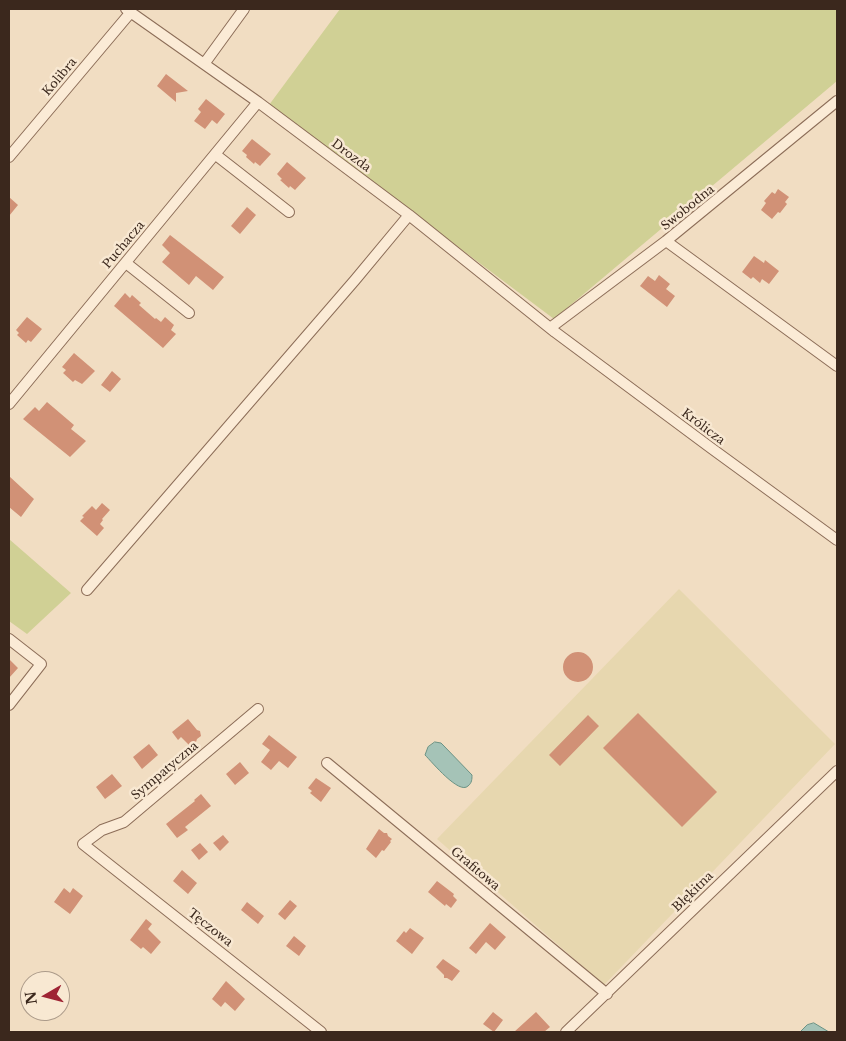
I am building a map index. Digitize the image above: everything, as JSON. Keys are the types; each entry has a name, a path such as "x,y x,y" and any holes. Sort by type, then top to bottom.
{"street":[{"path":"204,64 244,9"},
{"name":"Drozda","path":"128,11 258,102 408,214 552,330"},
{"name":"Kolibra","path":"9,157 128,11"},
{"name":"Swobodna","path":"552,330 666,241 837,101"},
{"name":"Puchacza","path":"9,404 258,102"},
{"path":"216,155 290,212"},
{"path":"87,590 354,280 408,214"},
{"path":"666,241 837,366"},
{"path":"126,263 189,313"},
{"name":"Królicza","path":"552,330 837,540"},
{"path":"9,639 41,664 9,705"},
{"name":"Sympatyczna","path":"82,844 102,830 124,822 258,709"},
{"name":"Grafitowa","path":"327,763 607,994"},
{"name":"Błękitna","path":"566,1032 837,771"},
{"name":"Tęczowa","path":"82,844 321,1032"}],"shaded area":[{"path":"679,589 835,744 604,985 437,839"},
{"path":"435,742 441,743 472,775 468,786 464,788 452,782 425,755 428,747"},
{"path":"814,1023 829,1032 800,1032 807,1025"}],"green space":[{"path":"340,9 837,9 837,81 554,319 269,105"},
{"path":"9,539 71,593 27,634 9,621"}],"building":[{"path":"166,74 188,91 176,93 176,102 157,86"},
{"path":"206,99 225,114 217,124 212,120 205,129 194,121 201,112 198,109"},
{"path":"252,139 271,154 260,166 255,162 254,164 242,151"},
{"path":"287,162 306,178 295,190 290,186 289,188 280,180 282,179 277,174"},
{"path":"778,189 789,197 785,202 787,204 772,219 761,210 766,203 764,201 772,192 775,194"},
{"path":"9,197 18,205 9,216"},
{"path":"247,207 256,215 240,234 231,226"},
{"path":"170,235 224,277 213,290 196,276 189,285 162,262 170,253 162,245"},
{"path":"754,256 764,263 765,260 779,271 769,284 762,279 760,283 753,277 751,279 742,272"},
{"path":"659,275 670,284 666,289 675,296 667,307 640,286 648,276 655,281"},
{"path":"125,293 130,298 132,295 141,303 139,305 155,319 161,322 165,317 174,325 171,330 176,334 163,348 114,306"},
{"path":"27,317 42,329 31,342 28,340 26,343 17,335 19,333 16,330"},
{"path":"74,353 95,371 82,384 75,380 73,382 63,373 66,370 62,367"},
{"path":"112,371 121,379 110,392 101,385"},
{"path":"47,402 74,425 71,429 86,441 70,457 23,419 35,407 39,411"},
{"path":"9,476 34,499 21,517 9,507"},
{"path":"102,503 110,510 102,519 100,524 104,528 97,536 80,521 84,517 82,516 92,506 96,510"},
{"path":"578,652 584,653 592,661 592,673 584,681 578,682 572,681 564,673 563,667 564,661 572,653"},
{"path":"9,659 18,668 9,678"},
{"path":"638,713 717,792 682,827 603,748"},
{"path":"588,715 599,726 560,766 549,755"},
{"path":"188,719 200,731 201,736 196,742 189,745 181,737 178,740 172,732"},
{"path":"269,735 297,757 288,768 279,761 271,770 261,762 270,750 262,744"},
{"path":"149,744 158,755 142,769 133,757"},
{"path":"240,762 249,773 235,785 226,774"},
{"path":"112,774 122,786 105,799 96,787"},
{"path":"316,778 331,788 321,802 310,793 312,791 308,788"},
{"path":"201,794 211,806 185,827 188,830 177,838 166,824"},
{"path":"379,829 387,833 392,839 384,851 382,850 376,858 366,849"},
{"path":"223,835 229,842 220,851 213,843"},
{"path":"200,843 208,852 199,860 191,850"},
{"path":"182,870 197,883 188,894 173,881"},
{"path":"437,881 454,894 453,896 457,900 451,908 446,904 445,906 428,892"},
{"path":"64,888 70,893 73,888 83,896 70,914 54,902"},
{"path":"290,900 297,906 285,920 278,914"},
{"path":"247,902 264,916 258,924 241,910"},
{"path":"146,919 152,924 148,929 161,942 151,954 130,940"},
{"path":"490,923 506,937 495,950 486,942 476,954 469,948"},
{"path":"410,928 424,938 412,954 396,941 404,931 406,933"},
{"path":"294,936 306,946 299,956 286,946"},
{"path":"443,959 460,971 452,981 444,978 444,975 436,967"},
{"path":"226,981 245,999 235,1011 225,1002 221,1007 212,999"},
{"path":"493,1012 503,1020 494,1032 483,1024"},
{"path":"536,1012 550,1027 544,1032 514,1032"}]}
